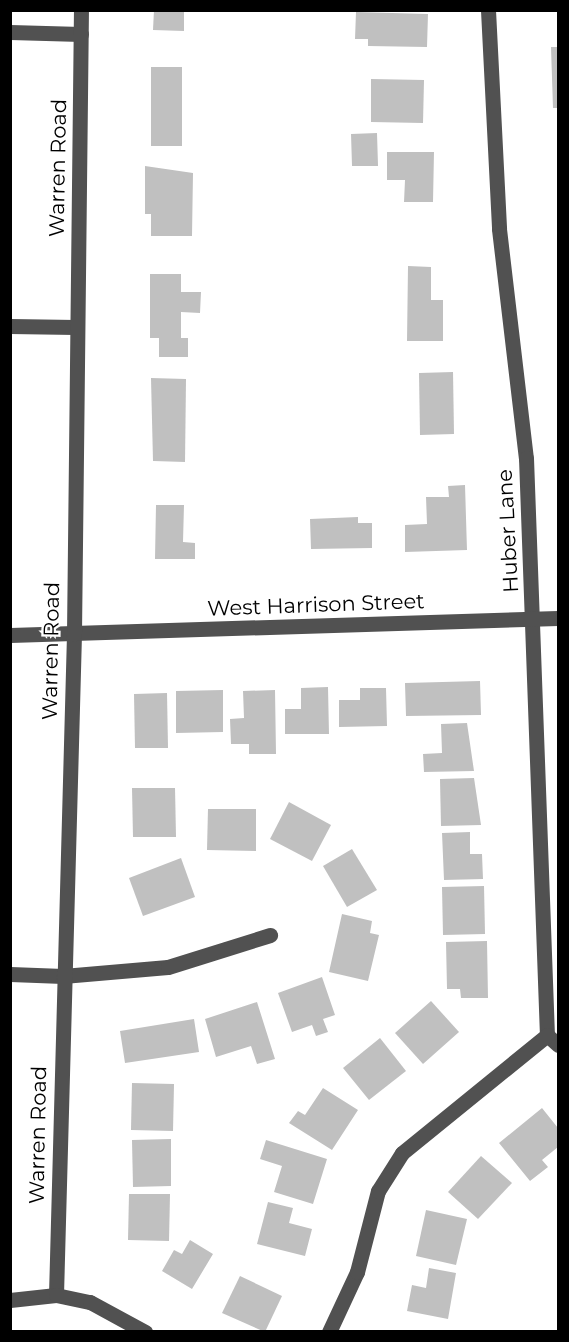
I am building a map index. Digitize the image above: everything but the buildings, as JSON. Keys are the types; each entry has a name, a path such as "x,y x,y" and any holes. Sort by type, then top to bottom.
{"street":[{"name":"Warren Road","path":"56,1295 74,634 75,327 81,10"},
{"name":"Huber Lane","path":"488,10 498,218 525,458 553,1040"},
{"path":"10,32 81,34"},
{"path":"10,326 75,327"},
{"name":"West Harrison Street","path":"10,636 558,618"},
{"path":"10,974 63,976 168,967 270,935"},
{"path":"329,1332 357,1272 378,1191 402,1153 553,1040"},
{"path":"10,1300 56,1295 90,1302 145,1332"}]}
